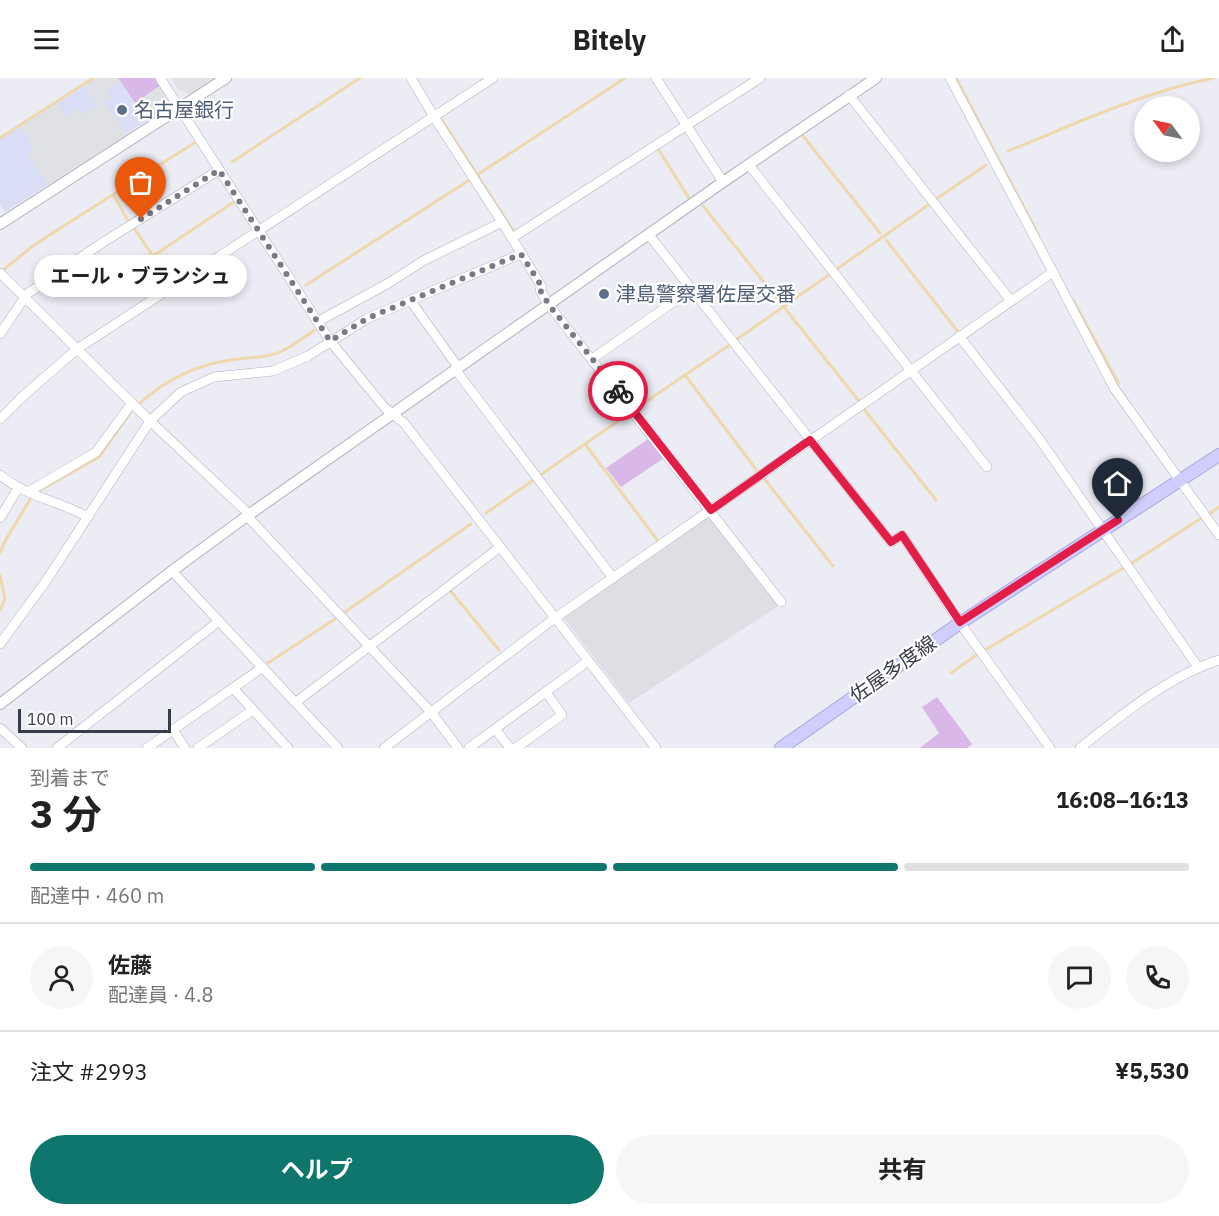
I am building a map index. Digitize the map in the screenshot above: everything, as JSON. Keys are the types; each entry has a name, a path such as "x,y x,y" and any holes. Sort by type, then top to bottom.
{"main road":[{"name":"佐屋多度線","path":"781,748 960,622 1103,529 1182,481 1219,455"}],"street":[{"path":"160,78 330,341 392,414 404,423 656,748"},
{"path":"0,224 226,78"},
{"path":"411,78 542,287 540,290 549,305 781,602"},
{"path":"0,419 77,349 493,78"},
{"path":"656,78 723,182"},
{"path":"512,238 760,78"},
{"path":"0,704 248,515 723,182 876,78"},
{"path":"950,78 1117,392 1219,535"},
{"path":"849,95 1011,301"},
{"path":"749,165 987,466"},
{"path":"0,334 27,294 102,243 219,170"},
{"path":"317,322 387,284 423,261 502,222"},
{"path":"649,235 888,539 891,542 902,535 960,622 1050,748"},
{"path":"0,644 46,581 150,421 181,392 214,377 273,371 308,356 368,318 521,254"},
{"path":"384,748 555,618 1053,272"},
{"path":"0,273 248,515 431,712 458,748"},
{"path":"592,359 692,289"},
{"path":"411,300 456,368 613,578"},
{"path":"959,336 1040,440 1198,667"},
{"path":"0,518 23,490 96,452 132,403"},
{"path":"0,475 23,490 69,507 88,517"},
{"path":"296,702 499,548"},
{"path":"172,571 338,748"},
{"path":"57,748 219,621"},
{"path":"1080,748 1139,704 1198,667 1219,660"},
{"path":"469,748 588,661"},
{"path":"147,748 263,667"},
{"path":"233,688 283,747"},
{"path":"516,748 562,715 546,692"},
{"path":"198,748 254,710"},
{"path":"0,728 22,748"},
{"path":"495,729 510,748"},
{"path":"173,730 185,748"}],"shaded area":[{"path":"95,78 118,78 146,121 5,212 0,204 0,139"},
{"path":"95,78 118,78 120,81 107,90 112,97 105,102 126,135 48,185 27,153 34,148 20,127 56,103 65,116 78,108 83,115 97,105 84,85"},
{"path":"118,78 155,78 160,86 135,103"},
{"path":"171,78 215,78 190,94 179,90"},
{"path":"160,86 169,101 167,106 146,121 135,103"},
{"path":"651,437 667,456 621,487 606,468"},
{"path":"710,515 780,605 629,703 563,617"},
{"path":"937,697 972,744 967,748 920,748 939,733 922,707"}],"waterway":[{"path":"0,138 93,78"},
{"path":"232,162 360,78"},
{"path":"477,175 625,78"},
{"path":"956,78 1039,236"},
{"path":"1008,151 1135,100 1214,78"},
{"path":"442,120 514,232"},
{"path":"803,136 880,233"},
{"path":"2,271 34,245 194,143"},
{"path":"658,149 689,198"},
{"path":"935,200 986,165"},
{"path":"306,285 471,179"},
{"path":"113,195 129,222"},
{"path":"134,228 153,256 234,202"},
{"path":"736,340 931,203"},
{"path":"703,206 859,401"},
{"path":"886,240 959,333"},
{"path":"1073,300 1119,384"},
{"path":"140,403 160,387 193,370 217,362 274,354 315,330"},
{"path":"635,409 731,344"},
{"path":"685,375 758,472"},
{"path":"863,408 936,500"},
{"path":"37,492 99,457 131,412"},
{"path":"539,476 631,412"},
{"path":"585,444 658,541"},
{"path":"762,476 833,566"},
{"path":"486,513 535,479"},
{"path":"0,553 31,498"},
{"path":"1208,515 1219,507"},
{"path":"1132,563 1203,517"},
{"path":"342,614 471,524"},
{"path":"985,650 1125,567"},
{"path":"0,575 5,599 0,610"},
{"path":"449,589 499,650"},
{"path":"268,663 335,619"},
{"path":"951,673 979,653"}],"way so far":[{"path":"141,219 219,170 330,341 368,318 521,254 542,287 540,290 549,305 618,391"}],"place":[{"name":"名古屋銀行","path":"122,110"},
{"name":"エール・ブランシュ","path":"141,219"},
{"name":"津島警察署佐屋交番","path":"604,294"}],"route":[{"path":"618,391 711,510 810,440 891,542 902,535 960,622 1118,520"}]}
